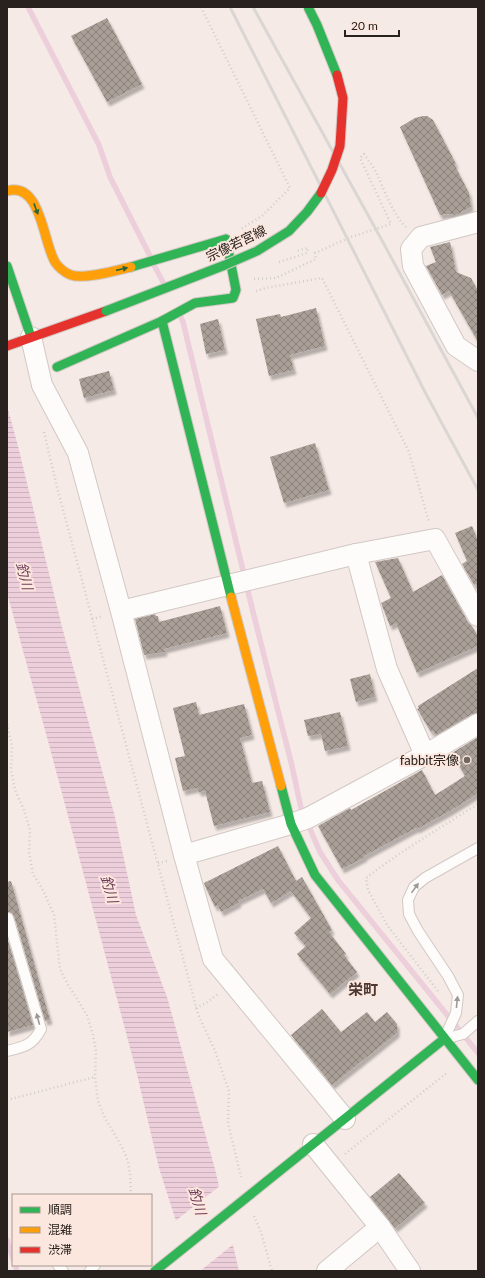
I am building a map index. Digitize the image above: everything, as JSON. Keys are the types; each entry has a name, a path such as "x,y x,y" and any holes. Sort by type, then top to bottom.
{"street":[{"name":"宗像若宮線","path":"17,342 106,311 257,251 289,231 307,212 322,191 332,170 340,146 343,98 335,69 318,25 308,7"},
{"path":"7,190 21,190 29,195 34,202 50,253 61,269 71,275 82,277 137,266 226,239 236,290 233,298 194,304 162,321 58,367"},
{"path":"478,222 421,237 411,249 413,266 456,346 478,361"},
{"path":"7,266 17,342 42,385 78,453 121,611 184,855 213,959 345,1119"},
{"path":"162,321 228,586 291,824 315,875 478,1080"},
{"path":"121,611 356,554 434,539 478,616"},
{"path":"356,554 387,668 425,755"},
{"path":"184,855 308,818 425,755 478,724"},
{"path":"157,1269 444,1039"},
{"path":"313,1144 380,1227 410,1271"},
{"path":"327,1271 380,1227"}],"lane":[{"path":"444,1039 456,1013 458,995 448,976 418,931 409,914 408,900 414,887 425,878 478,848"},
{"path":"7,1051 23,1047 36,1038 41,1029 8,918"},
{"path":"444,1039 463,1034 478,1022"}],"path":[{"path":"201,7 290,188 262,216 226,239"},
{"path":"249,275 254,280 276,278 316,259 314,253 351,237 391,224 360,158 364,154 375,171 388,199 402,223 419,240"},
{"path":"276,264 307,253 308,248 295,252"},
{"path":"233,298 266,288 322,278 409,452 434,539"},
{"path":"42,427 196,1008 215,1051 229,1092 228,1123 246,1198 261,1232 272,1271"},
{"path":"7,724 12,746 10,770 15,790 24,810 30,830 29,852 33,874 43,890 54,914 60,969 87,1015 96,1051 95,1077 98,1101 104,1118 122,1147 128,1161 131,1194"},
{"path":"196,1008 206,1003 232,982"},
{"path":"330,1165 462,1061"},
{"path":"7,1100 95,1077"}],"water":[{"name":"釣川","path":"7,406 62,627 115,817 136,915 167,997 215,1169 239,1271 192,1271 159,1168 136,1070 7,593"}],"pier":[{"path":"221,1185 235,1243 200,1271 190,1271 174,1222"}],"building":[{"path":"107,18 142,84 107,102 71,36"},
{"path":"427,116 433,120 469,193 471,207 456,215 440,215 400,127 415,118"},
{"path":"450,242 456,272 471,278 478,291 478,342 449,291 442,295 426,266 436,262 430,247"},
{"path":"316,308 325,346 290,355 294,370 269,376 256,319 280,314 281,317"},
{"path":"218,319 225,350 206,354 200,324"},
{"path":"109,371 114,390 84,398 79,379"},
{"path":"315,443 329,490 284,503 270,457"},
{"path":"472,526 478,541 478,588 476,584 474,585 462,564 467,561 455,533"},
{"path":"398,558 413,592 442,575 468,622 478,636 478,646 417,673 396,623 390,626 381,603 391,598 375,562"},
{"path":"220,606 227,633 164,649 165,652 144,655 135,619 155,614 158,616 159,622"},
{"path":"478,668 478,713 472,714 436,735 433,731 431,732 417,709 419,708 418,706"},
{"path":"370,674 375,697 356,702 350,679"},
{"path":"196,702 199,715 244,704 252,735 240,738 252,783 262,781 270,812 214,826 205,791 199,792 197,788 183,791 175,758 185,756 173,708"},
{"path":"340,712 348,746 325,751 321,734 308,736 304,720"},
{"path":"478,737 478,797 477,794 450,811 342,869 318,826 350,808 351,810 422,770 435,795 465,776 452,753"},
{"path":"278,846 296,881 302,877 332,930 329,932 346,954 344,955 357,972 330,994 297,954 306,946 294,933 311,918 291,891 271,903 263,889 238,901 239,903 221,912 218,905 215,907 205,886 204,883"},
{"path":"11,881 50,1020 45,1021 14,916 12,913 7,912 7,882"},
{"path":"7,937 33,1025 7,1032"},
{"path":"322,1009 341,1032 367,1012 375,1022 387,1012 397,1024 397,1033 332,1085 291,1035"},
{"path":"399,1173 425,1203 395,1228 370,1197"}],"waterway":[{"path":"28,7 99,145 110,177 151,258"},
{"path":"154,265 164,284"},
{"path":"180,315 183,322 292,766 301,808 320,852 338,880 478,1053"},
{"path":"7,1240 12,1256"},
{"path":"15,1266 17,1271"}],"railway":[{"path":"230,7 426,394 478,490"},
{"path":"253,7 478,418"}],"traffic: fast":[{"path":"308,7 317,25 337,75"},
{"path":"106,311 257,251 289,231 307,212 321,193"},
{"path":"57,367 162,321 195,303 233,298 236,290 226,239 131,267"},
{"path":"7,266 31,337"},
{"path":"162,321 231,597"},
{"path":"281,786 291,824 315,875 478,1080"},
{"path":"155,1271 444,1039"}],"traffic: slow":[{"path":"7,191 18,190 27,195 34,204 55,262 66,273 84,276 101,274 131,267"},
{"path":"231,597 281,786"}],"traffic: jam":[{"path":"321,193 332,170 340,146 343,98 337,75"},
{"path":"7,346 106,311"}],"place":[{"name":"fabbit宗像","path":"467,760"}],"district":[{"name":"栄町","path":"363,989"}]}
